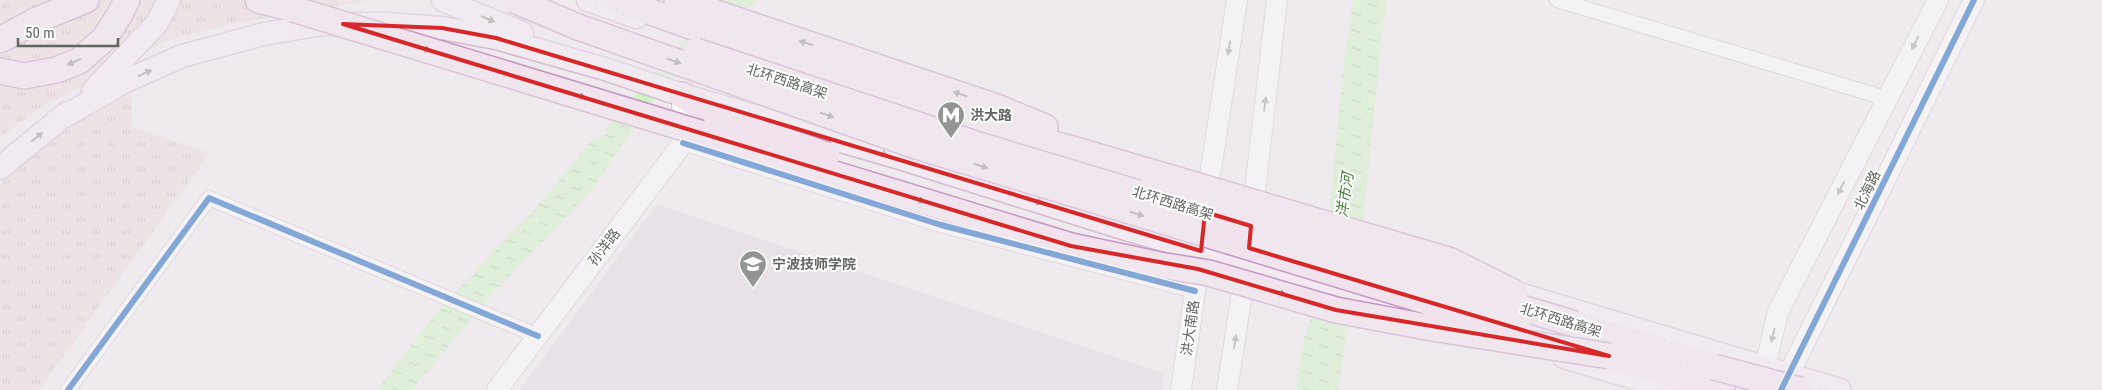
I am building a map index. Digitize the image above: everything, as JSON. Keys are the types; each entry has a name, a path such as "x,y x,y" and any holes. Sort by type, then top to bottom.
{"highway":[{"path":"0,39 43,0"},
{"path":"0,39 37,20 86,0"},
{"path":"0,71 24,76 56,70 80,61 104,38 127,0"},
{"path":"258,0 293,9 1071,246 1202,272"},
{"name":"北环西路高架","path":"514,0 578,27 913,145 1722,390"},
{"name":"北环西路高架","path":"552,0 581,13 985,147 1714,366 1790,385"},
{"path":"618,0 743,45 949,113 1451,261 1575,324"},
{"path":"677,0 994,106 1109,152 1151,172"},
{"path":"682,95 716,116 813,150 1202,272 1336,310 1432,328 1609,356"}],"main road":[{"path":"0,168 98,87 157,23 169,0"},
{"path":"443,0 605,69"},
{"path":"588,0 794,75 1145,186 1369,248 1765,367 1790,385 1840,390"},
{"path":"56,121 126,81 182,56 264,34 322,24 388,24 442,28 496,38 605,69 682,95 903,159 1119,228 1202,272 1247,264 1352,293 1673,390"}],"street":[{"name":"洪大南路","path":"1181,390 1202,272 1206,203 1237,0"},
{"path":"1227,390 1247,264 1277,0"},
{"path":"1557,0 1882,97"},
{"name":"北海路","path":"1765,390 1765,367 1778,312 1938,0"},
{"name":"北海路","path":"1790,385 1974,0"},
{"path":"682,95 683,143 941,225 1202,272"},
{"name":"孙洋路","path":"497,390 683,143"},
{"path":"68,390 209,198 538,336"}],"highlighted area":[{"path":"343,24 442,28 496,38 1201,251 1205,212 1251,226 1249,248 1609,356 1336,310 1198,269 1071,246"}],"shaded area":[{"name":"宁波技师学院","path":"657,204 1164,373 1162,390 520,390"}],"green space":[{"path":"0,0 371,0 231,24 166,41 38,109 0,138"},
{"path":"132,95 132,127 210,153 39,390 0,390 0,184 46,141 85,113"}],"water":[{"path":"718,0 757,0 719,29 654,99 591,191 493,294 411,390 377,390 439,309 532,212 593,139 604,136 609,125"},
{"name":"洋市河","path":"1353,0 1386,0 1364,208 1338,390 1296,390 1302,344 1313,311 1330,205 1344,58"}],"railway":[{"path":"540,0 581,17 947,147 1771,390"},
{"path":"583,0 954,129 1832,390"}],"cycle path":[{"path":"1781,390 1974,0"},
{"path":"683,143 941,225 1195,291"},
{"path":"68,390 209,198 538,336"}],"place":[{"name":"洪大路","path":"951,139"},
{"name":"宁波技师学院","path":"753,288"}]}
